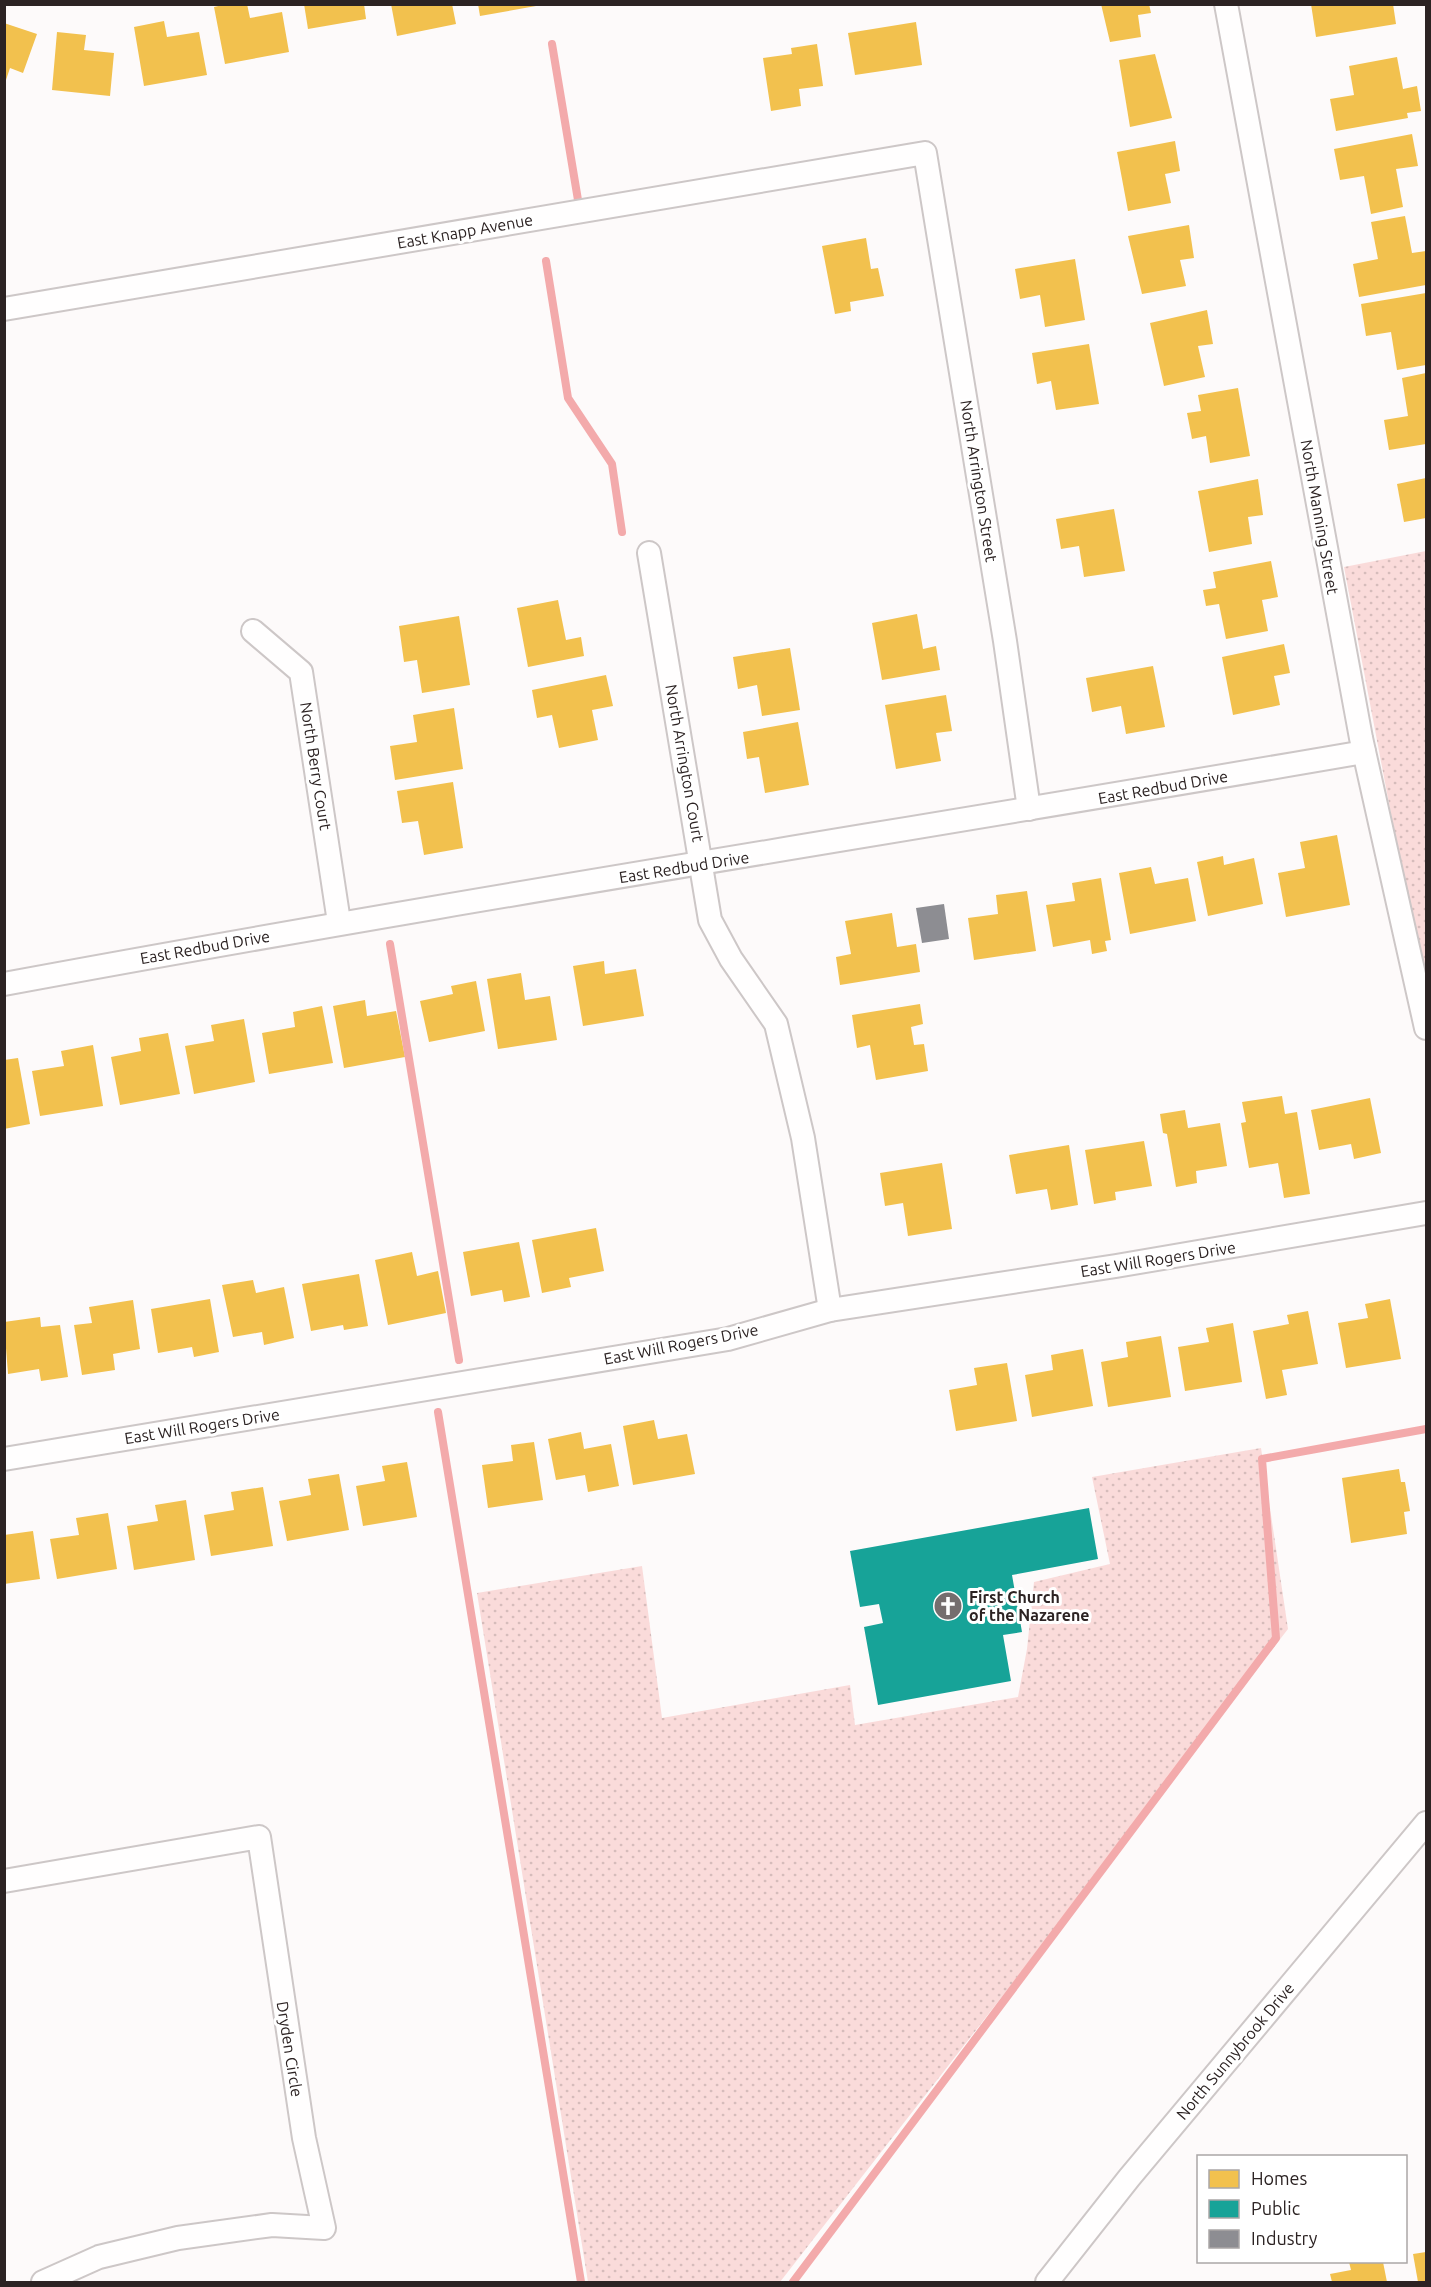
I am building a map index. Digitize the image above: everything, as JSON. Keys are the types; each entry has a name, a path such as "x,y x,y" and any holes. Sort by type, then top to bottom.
{"street":[{"name":"North Manning Street","path":"1226,4 1364,752 1426,1028"},
{"name":"East Knapp Avenue","path":"4,309 925,153"},
{"name":"North Arrington Street","path":"925,153 1005,641 1029,810"},
{"name":"North Arrington Court","path":"649,553 710,920 730,959 776,1024 802,1138 830,1310"},
{"name":"North Berry Court","path":"253,632 301,672 339,922"},
{"name":"East Redbud Drive","path":"4,984 339,922 702,865 1364,752"},
{"name":"East Will Rogers Drive","path":"4,1459 728,1338 830,1310 1116,1266 1426,1213"},
{"name":"North Sunnybrook Drive","path":"1047,2283 1129,2178 1426,1823"},
{"name":"Dryden Circle","path":"4,1881 259,1837 304,2138 324,2228 272,2225 178,2238 99,2257 43,2283"}],"shaded area":[{"path":"1426,551 1426,998 1344,567"},
{"path":"1261,1448 1288,1629 780,2282 588,2282 477,1593 642,1566 662,1718 850,1685 855,1725 1018,1697 1027,1649 1034,1582 1110,1564 1092,1477"}],"building: Homes":[{"path":"227,4 247,4 250,18 282,12 289,52 225,64 214,7"},
{"path":"304,4 364,4 366,19 308,29"},
{"path":"391,4 452,4 456,24 397,36"},
{"path":"478,4 536,4 536,6 480,16"},
{"path":"1101,4 1149,4 1151,13 1138,15 1141,37 1110,42"},
{"path":"1311,4 1393,4 1396,24 1316,37"},
{"path":"164,21 167,37 199,32 207,75 144,86 134,27"},
{"path":"916,22 922,65 855,75 848,33"},
{"path":"4,23 37,34 23,73 10,68 5,83"},
{"path":"57,32 86,35 84,50 114,53 110,96 52,90"},
{"path":"817,44 823,86 799,89 801,106 771,111 763,58 792,54 791,48"},
{"path":"1155,54 1172,118 1130,127 1119,60"},
{"path":"1397,57 1403,89 1417,86 1421,111 1407,113 1408,118 1336,131 1330,99 1354,95 1349,66"},
{"path":"1412,134 1418,166 1396,169 1403,207 1371,214 1364,176 1340,180 1334,149"},
{"path":"1175,141 1180,171 1165,174 1171,203 1128,211 1117,152"},
{"path":"1405,216 1412,253 1426,251 1426,285 1359,297 1353,264 1378,259 1371,222"},
{"path":"1189,225 1194,258 1180,260 1186,286 1142,294 1128,236"},
{"path":"866,238 871,269 878,268 884,296 850,302 851,311 835,314 822,246"},
{"path":"1075,259 1085,320 1045,327 1040,295 1020,299 1015,269"},
{"path":"1426,293 1426,365 1397,370 1391,332 1366,336 1361,304"},
{"path":"1207,310 1213,344 1198,346 1205,377 1164,386 1150,323"},
{"path":"1089,344 1099,404 1056,410 1051,381 1037,384 1032,353"},
{"path":"1426,373 1426,444 1389,450 1384,420 1408,416 1402,378"},
{"path":"1238,388 1250,456 1210,463 1206,436 1192,439 1187,413 1201,411 1198,395"},
{"path":"1426,478 1426,518 1404,522 1397,484"},
{"path":"1258,479 1263,515 1248,517 1252,544 1209,552 1198,491"},
{"path":"1114,509 1125,571 1084,577 1079,546 1061,549 1056,519"},
{"path":"1271,561 1278,597 1262,600 1268,631 1226,639 1219,604 1206,606 1203,590 1216,588 1213,572"},
{"path":"558,600 566,640 581,637 584,656 528,667 517,608"},
{"path":"917,614 923,649 936,646 940,670 882,680 872,623"},
{"path":"459,616 470,685 422,693 417,660 404,662 399,626"},
{"path":"1284,644 1290,673 1274,676 1280,705 1233,715 1222,657"},
{"path":"790,648 800,710 762,716 757,685 738,689 733,657"},
{"path":"1153,666 1165,727 1126,734 1121,706 1092,712 1086,678"},
{"path":"606,675 613,706 592,710 598,740 559,748 552,715 537,718 532,690"},
{"path":"946,695 952,731 936,733 941,761 896,769 885,705"},
{"path":"454,708 463,769 395,780 390,746 417,742 413,715"},
{"path":"798,722 809,785 765,793 759,757 747,759 743,732"},
{"path":"453,782 463,848 424,855 418,821 402,823 397,791"},
{"path":"1337,835 1350,905 1286,917 1278,873 1305,868 1300,842"},
{"path":"1223,856 1224,865 1254,858 1263,904 1208,916 1197,862"},
{"path":"1151,867 1155,884 1188,878 1196,921 1130,934 1119,873"},
{"path":"1101,878 1111,940 1105,941 1107,951 1092,954 1090,940 1053,947 1046,905 1075,901 1072,883"},
{"path":"1027,891 1036,951 974,960 968,918 998,914 996,895"},
{"path":"892,913 897,947 916,944 920,972 840,985 836,957 851,954 845,921"},
{"path":"604,961 605,974 636,969 644,1016 583,1026 573,966"},
{"path":"521,973 525,1000 550,996 557,1040 498,1049 487,979"},
{"path":"476,981 485,1031 429,1042 420,1001 453,994 451,986"},
{"path":"365,1000 367,1016 396,1011 405,1057 344,1068 333,1006"},
{"path":"920,1004 923,1024 911,1027 914,1045 924,1044 928,1071 876,1080 870,1045 857,1048 852,1015"},
{"path":"322,1006 333,1063 269,1074 262,1033 295,1027 293,1012"},
{"path":"244,1019 255,1082 194,1094 185,1046 214,1041 211,1025"},
{"path":"168,1033 180,1094 120,1105 111,1057 141,1051 139,1038"},
{"path":"93,1045 103,1106 40,1116 32,1071 64,1066 61,1051"},
{"path":"18,1058 30,1124 4,1129 4,1060"},
{"path":"1282,1096 1285,1114 1297,1112 1310,1194 1284,1198 1278,1163 1249,1168 1241,1123 1246,1122 1242,1102"},
{"path":"1370,1098 1381,1153 1354,1159 1351,1144 1319,1150 1311,1110"},
{"path":"1185,1110 1188,1128 1220,1123 1227,1166 1196,1171 1197,1183 1176,1187 1167,1134 1163,1133 1160,1114"},
{"path":"1144,1141 1152,1186 1115,1192 1116,1200 1094,1204 1085,1150"},
{"path":"1069,1145 1078,1205 1051,1210 1047,1189 1016,1194 1009,1155"},
{"path":"942,1163 952,1229 908,1236 903,1203 885,1206 880,1173"},
{"path":"596,1228 604,1271 569,1278 571,1287 542,1293 532,1240"},
{"path":"519,1242 530,1297 504,1302 502,1290 471,1296 463,1252"},
{"path":"412,1252 417,1276 438,1271 446,1313 388,1325 375,1260"},
{"path":"359,1274 368,1326 344,1330 343,1325 311,1331 302,1284"},
{"path":"253,1280 256,1293 284,1287 294,1338 264,1345 262,1332 233,1337 222,1285"},
{"path":"210,1299 219,1352 194,1357 192,1347 158,1353 151,1309"},
{"path":"1390,1299 1401,1359 1346,1368 1338,1323 1368,1318 1365,1304"},
{"path":"133,1300 140,1349 113,1354 115,1370 82,1375 74,1325 92,1323 89,1307"},
{"path":"1308,1311 1318,1364 1282,1370 1287,1395 1266,1399 1253,1331 1289,1324 1287,1315"},
{"path":"40,1317 41,1327 60,1325 68,1377 41,1381 39,1369 8,1374 4,1322"},
{"path":"1233,1323 1242,1382 1185,1391 1178,1347 1209,1342 1206,1328"},
{"path":"1161,1336 1171,1397 1108,1407 1101,1362 1128,1357 1126,1342"},
{"path":"1083,1349 1093,1406 1032,1417 1025,1375 1053,1370 1051,1355"},
{"path":"1007,1363 1017,1421 956,1431 949,1390 977,1385 974,1368"},
{"path":"654,1420 658,1439 687,1434 695,1474 633,1485 623,1426"},
{"path":"581,1432 584,1449 611,1444 619,1486 588,1492 585,1475 556,1480 548,1439"},
{"path":"534,1442 543,1500 488,1508 482,1465 513,1461 511,1445"},
{"path":"407,1462 417,1517 363,1526 356,1486 385,1481 382,1466"},
{"path":"1399,1469 1401,1482 1405,1482 1410,1511 1404,1512 1407,1534 1351,1543 1342,1478"},
{"path":"339,1474 349,1530 287,1541 279,1501 311,1495 308,1479"},
{"path":"263,1487 273,1546 211,1556 204,1515 234,1510 231,1492"},
{"path":"186,1500 195,1560 134,1570 127,1526 158,1521 155,1505"},
{"path":"108,1513 117,1569 57,1579 50,1539 79,1535 76,1518"},
{"path":"33,1531 40,1579 4,1584 4,1535"},
{"path":"1426,2252 1426,2282 1418,2282 1413,2254"},
{"path":"1349,2263 1383,2263 1387,2282 1332,2282 1330,2274 1351,2270"}],"building: Public":[{"name":"First Church of the Nazarene","path":"1089,1508 1098,1559 1012,1575 1022,1632 1003,1635 1011,1681 878,1705 864,1627 883,1623 879,1604 860,1607 850,1551"}],"building: Industry":[{"path":"944,904 949,939 922,943 916,908"}],"waterway":[{"path":"552,44 578,200"},
{"path":"546,261 568,398 612,464 622,532"},
{"path":"390,944 459,1360"},
{"path":"438,1412 581,2282"},
{"path":"793,2282 1276,1638 1262,1459 1426,1429"}],"place":[{"name":"First Church of the Nazarene","path":"948,1606"}]}
